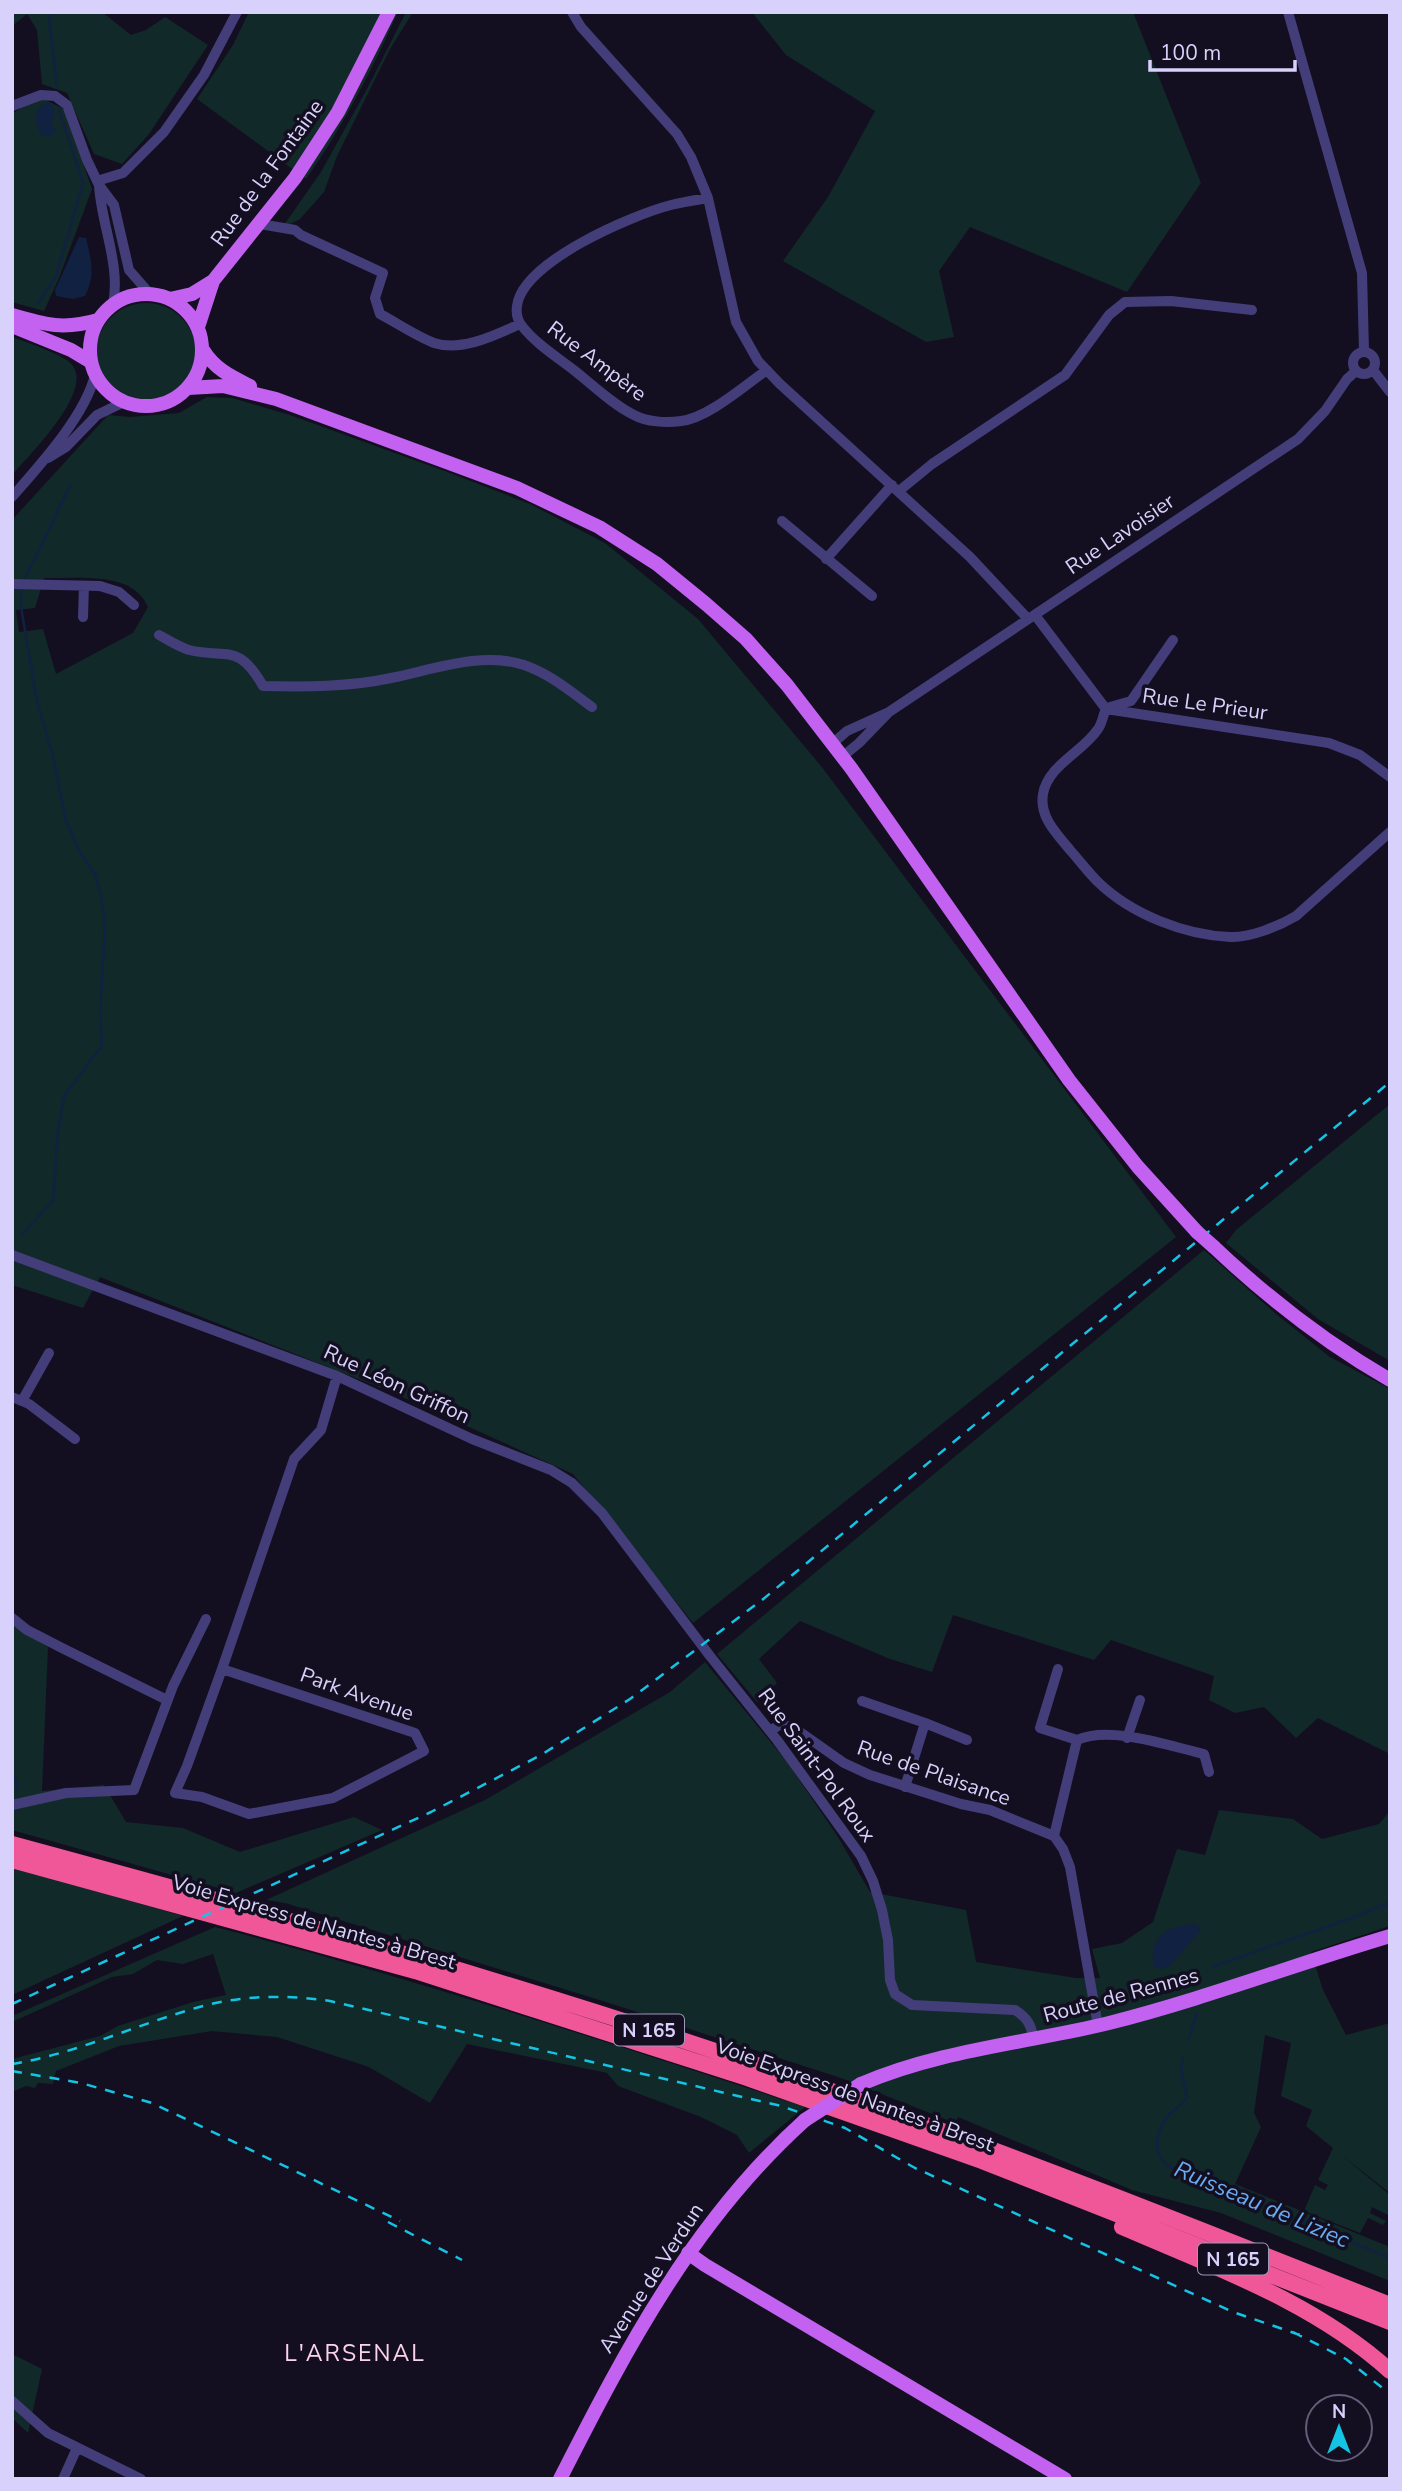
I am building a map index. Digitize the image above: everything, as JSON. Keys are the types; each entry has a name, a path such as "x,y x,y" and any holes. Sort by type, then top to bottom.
{"highway":[{"name":"Voie Express de Nantes à Brest","path":"12,1844 411,1955 809,2083 1040,2167 1390,2305"},
{"name":"Voie Express de Nantes à Brest","path":"12,1860 317,1942 512,2001 802,2096 1076,2197 1390,2322"},
{"path":"1076,2197 1088,2212 1281,2298 1335,2329 1390,2371"}],"main road":[{"name":"Rue de la Fontaine","path":"170,299 192,294 213,281 260,224 295,178 338,112 389,12"},
{"name":"Rue de la Fontaine","path":"198,327 213,281"},
{"path":"92,362 90,340 98,320 113,304 137,294 150,294 170,299 181,306 198,327 203,350 211,363 225,374 276,399"},
{"path":"12,318 62,327 98,320"},
{"path":"12,318 51,331 92,362 112,396 137,406 165,403 178,397 196,377 203,350"},
{"path":"12,326 71,350 92,362"},
{"path":"188,388 223,386 276,399 437,457 517,488 599,527 657,564 746,639 787,685 842,757 1078,1091 1138,1167 1197,1232 1287,1312 1343,1353 1390,1380"},
{"name":"Route de Rennes","path":"805,2120 861,2084 895,2070 932,2059 1098,2026 1390,1936"},
{"name":"Avenue de Verdun","path":"560,2479 618,2367 688,2253 748,2178 805,2120"},
{"path":"688,2253 1065,2479"}],"street":[{"path":"98,183 123,173 164,132 204,75 237,12"},
{"path":"572,12 581,27 677,134 691,157 708,198 736,322 751,350 767,370 1031,617 1105,709 1098,729 1050,777 1043,793 1043,810 1053,829 1098,882 1121,900 1158,920 1195,932 1232,937 1278,926 1296,916 1390,832"},
{"path":"1289,12 1362,273 1364,351"},
{"path":"12,106 41,95 55,96 64,101 98,183 114,205 129,270 150,294"},
{"path":"98,183 115,279 113,304"},
{"name":"Rue Ampère","path":"708,198 649,212 581,243 552,260 519,296 516,309 520,324 535,340 610,400 635,416 657,422 683,421 710,409 767,370"},
{"name":"Rue Ampère","path":"260,224 295,230 383,273 375,299 380,314 435,343 462,345 490,338 520,324"},
{"path":"826,559 896,488 1065,375 1109,315 1125,302 1171,301 1252,310"},
{"path":"1364,351 1374,357 1376,365 1373,369 1364,374 1356,371 1354,359 1358,353 1364,351"},
{"path":"12,497 43,461 88,397 92,362"},
{"path":"1373,369 1390,392"},
{"name":"Rue Lavoisier","path":"832,744 847,730 889,712 1298,439 1325,411 1347,379 1356,371"},
{"path":"43,461 66,447 97,415 124,402"},
{"path":"782,521 872,596"},
{"path":"14,584 100,586 119,592 134,605"},
{"path":"83,617 84,586"},
{"path":"159,635 188,650 232,653 253,669 262,686 320,687 390,678 447,664 493,661 521,664 549,675 592,707"},
{"name":"Rue Le Prieur","path":"1105,709 1131,701 1173,640"},
{"name":"Rue Le Prieur","path":"1105,709 1329,743 1360,755 1390,777"},
{"name":"Rue Lavoisier","path":"842,757 889,712"},
{"name":"Rue Léon Griffon","path":"12,1255 337,1376 472,1439 551,1470 572,1483 602,1513 710,1656"},
{"path":"49,1353 17,1399 75,1439"},
{"path":"222,1669 294,1459 321,1430 337,1376"},
{"path":"12,1618 27,1630 167,1700"},
{"path":"12,1805 66,1793 134,1790 167,1700 206,1619"},
{"name":"Rue Saint-Pol Roux","path":"710,1656 770,1731 861,1856 873,1881 882,1910 888,1940 890,1980 895,1994 912,2005 1015,2010 1027,2017 1034,2040"},
{"name":"Park Avenue","path":"222,1669 415,1733 424,1751 334,1798 249,1814 202,1797 175,1793 222,1669"},
{"path":"1058,1669 1040,1728 1077,1740 1089,1734 1127,1738 1204,1754 1209,1772"},
{"path":"862,1700 967,1740"},
{"path":"1127,1738 1140,1700"},
{"path":"905,1787 925,1723"},
{"name":"Rue de Plaisance","path":"770,1731 779,1725 793,1727 844,1763 905,1787 990,1811 1054,1836"},
{"path":"1077,1740 1054,1836 1070,1867 1098,2026"},
{"path":"12,2401 48,2433 141,2479"},
{"path":"63,2479 78,2448"}],"green space":[{"path":"12,12 102,12 131,35 146,30 165,17 208,45 149,134 122,164 94,154 67,93 42,84 37,30 27,14 12,26"},
{"path":"249,12 398,12 356,98 306,179 197,99 233,45"},
{"path":"406,12 413,12 390,49 337,156 324,192 300,219 284,225 321,172"},
{"path":"752,12 1133,12 1201,183 1127,292 970,227 939,271 954,337 926,342 783,261 828,197 875,111 786,55"},
{"path":"43,99 64,109 92,189 44,311 12,302 12,114 27,104"},
{"path":"146,303 165,307 181,318 192,334 196,353 192,372 181,388 165,399 146,403 127,399 111,388 100,372 96,353 100,334 111,318 127,307"},
{"path":"12,337 68,361 76,372 76,386 59,420 12,475"},
{"path":"207,397 232,398 290,415 530,504 605,543 698,619 821,766 1176,1237 693,1623 573,1474 389,1391 100,1277 83,1308 12,1285 12,520 108,415 130,417 179,413","holes":["44,578 87,578 117,582 141,595 148,607 133,633 56,674 43,629 19,632 16,610 35,608"]},
{"path":"1390,1104 1390,1361 1318,1319 1226,1243 1236,1230"},
{"path":"1204,1250 1276,1314 1330,1357 1390,1389 1390,1754 1318,1718 1296,1738 1264,1707 1235,1713 1209,1700 1214,1676 1111,1640 1094,1660 953,1615 932,1672 890,1659 800,1621 759,1659 777,1683 757,1702 717,1654"},
{"path":"12,1625 48,1647 42,1791 104,1785 126,1822 183,1828 240,1852 354,1817 382,1830 236,1893 12,1830"},
{"path":"705,1662 787,1762 838,1837 870,1892 966,1910 976,1962 1076,1978 1100,1978 1092,1949 1122,1943 1153,1922 1177,1849 1205,1855 1219,1810 1293,1819 1322,1839 1379,1824 1390,1811 1390,1926 1311,1952 1323,1990 1346,2035 1390,2023 1390,2193 1340,2154 1390,2195 1390,2213 1388,2215 1372,2207 1370,2213 1386,2221 1383,2225 1368,2218 1360,2233 1304,2211 1315,2185 1325,2190 1328,2185 1318,2180 1333,2148 1306,2126 1312,2110 1281,2096 1291,2043 1265,2035 1254,2113 1261,2127 1235,2184 1390,2247 1390,2281 1221,2213 1132,2190 958,2117 955,2123 841,2078 606,2002 285,1903 266,1900 485,1800 670,1692"},
{"path":"12,1867 183,1916 12,1995"},
{"path":"215,1927 437,1989 805,2107 749,2153 737,2135 701,2117 618,2086 607,2073 467,2044 430,2103 369,2067 277,2037 212,2031 119,2046 56,2071 53,2084 38,2083 35,2088 26,2086 12,2092 12,2059 100,2036 118,2026 193,2002 226,1995 213,1954 183,1964 157,1960 133,1974 112,1977 12,2022 12,2016"},
{"path":"12,2354 42,2369 28,2433 12,2418"}],"water":[{"path":"47,103 51,104 54,110 52,125 56,130 49,137 42,135 36,117 38,109"},
{"path":"79,237 86,238 90,254 91,274 85,296 73,299 56,296 55,290"},
{"path":"1196,1924 1201,1930 1171,1965 1161,1969 1153,1966 1155,1946 1163,1934 1177,1927"}],"waterway":[{"path":"52,12 49,19 57,86"},
{"path":"38,303 56,276 83,183 59,110"},
{"path":"24,580 70,486"},
{"path":"23,586 20,601 37,701 53,757 66,821 79,850 95,875 105,926 100,1013 102,1045 64,1096 58,1132 53,1201 23,1233"},
{"path":"12,1771 18,1789"},
{"path":"1212,1967 1390,1902"},
{"name":"Ruisseau de Liziec","path":"1189,2038 1197,2013"},
{"name":"Ruisseau de Liziec","path":"1183,2058 1181,2069 1187,2097 1166,2119 1159,2133 1158,2148 1164,2162 1170,2167 1390,2258"}],"railway":[{"path":"12,2004 431,1812 541,1755 630,1699 762,1600 1390,1082"},
{"path":"12,2064 62,2053 182,2012 222,2002 268,1997 330,2001 781,2106 845,2128 915,2168 1233,2312 1303,2336"},
{"path":"12,2071 81,2083 152,2103 400,2221"},
{"path":"388,2222 462,2260"},
{"path":"1293,2332 1346,2359 1390,2394"}],"district":[{"name":"L'ARSENAL","path":"355,2353"}]}
